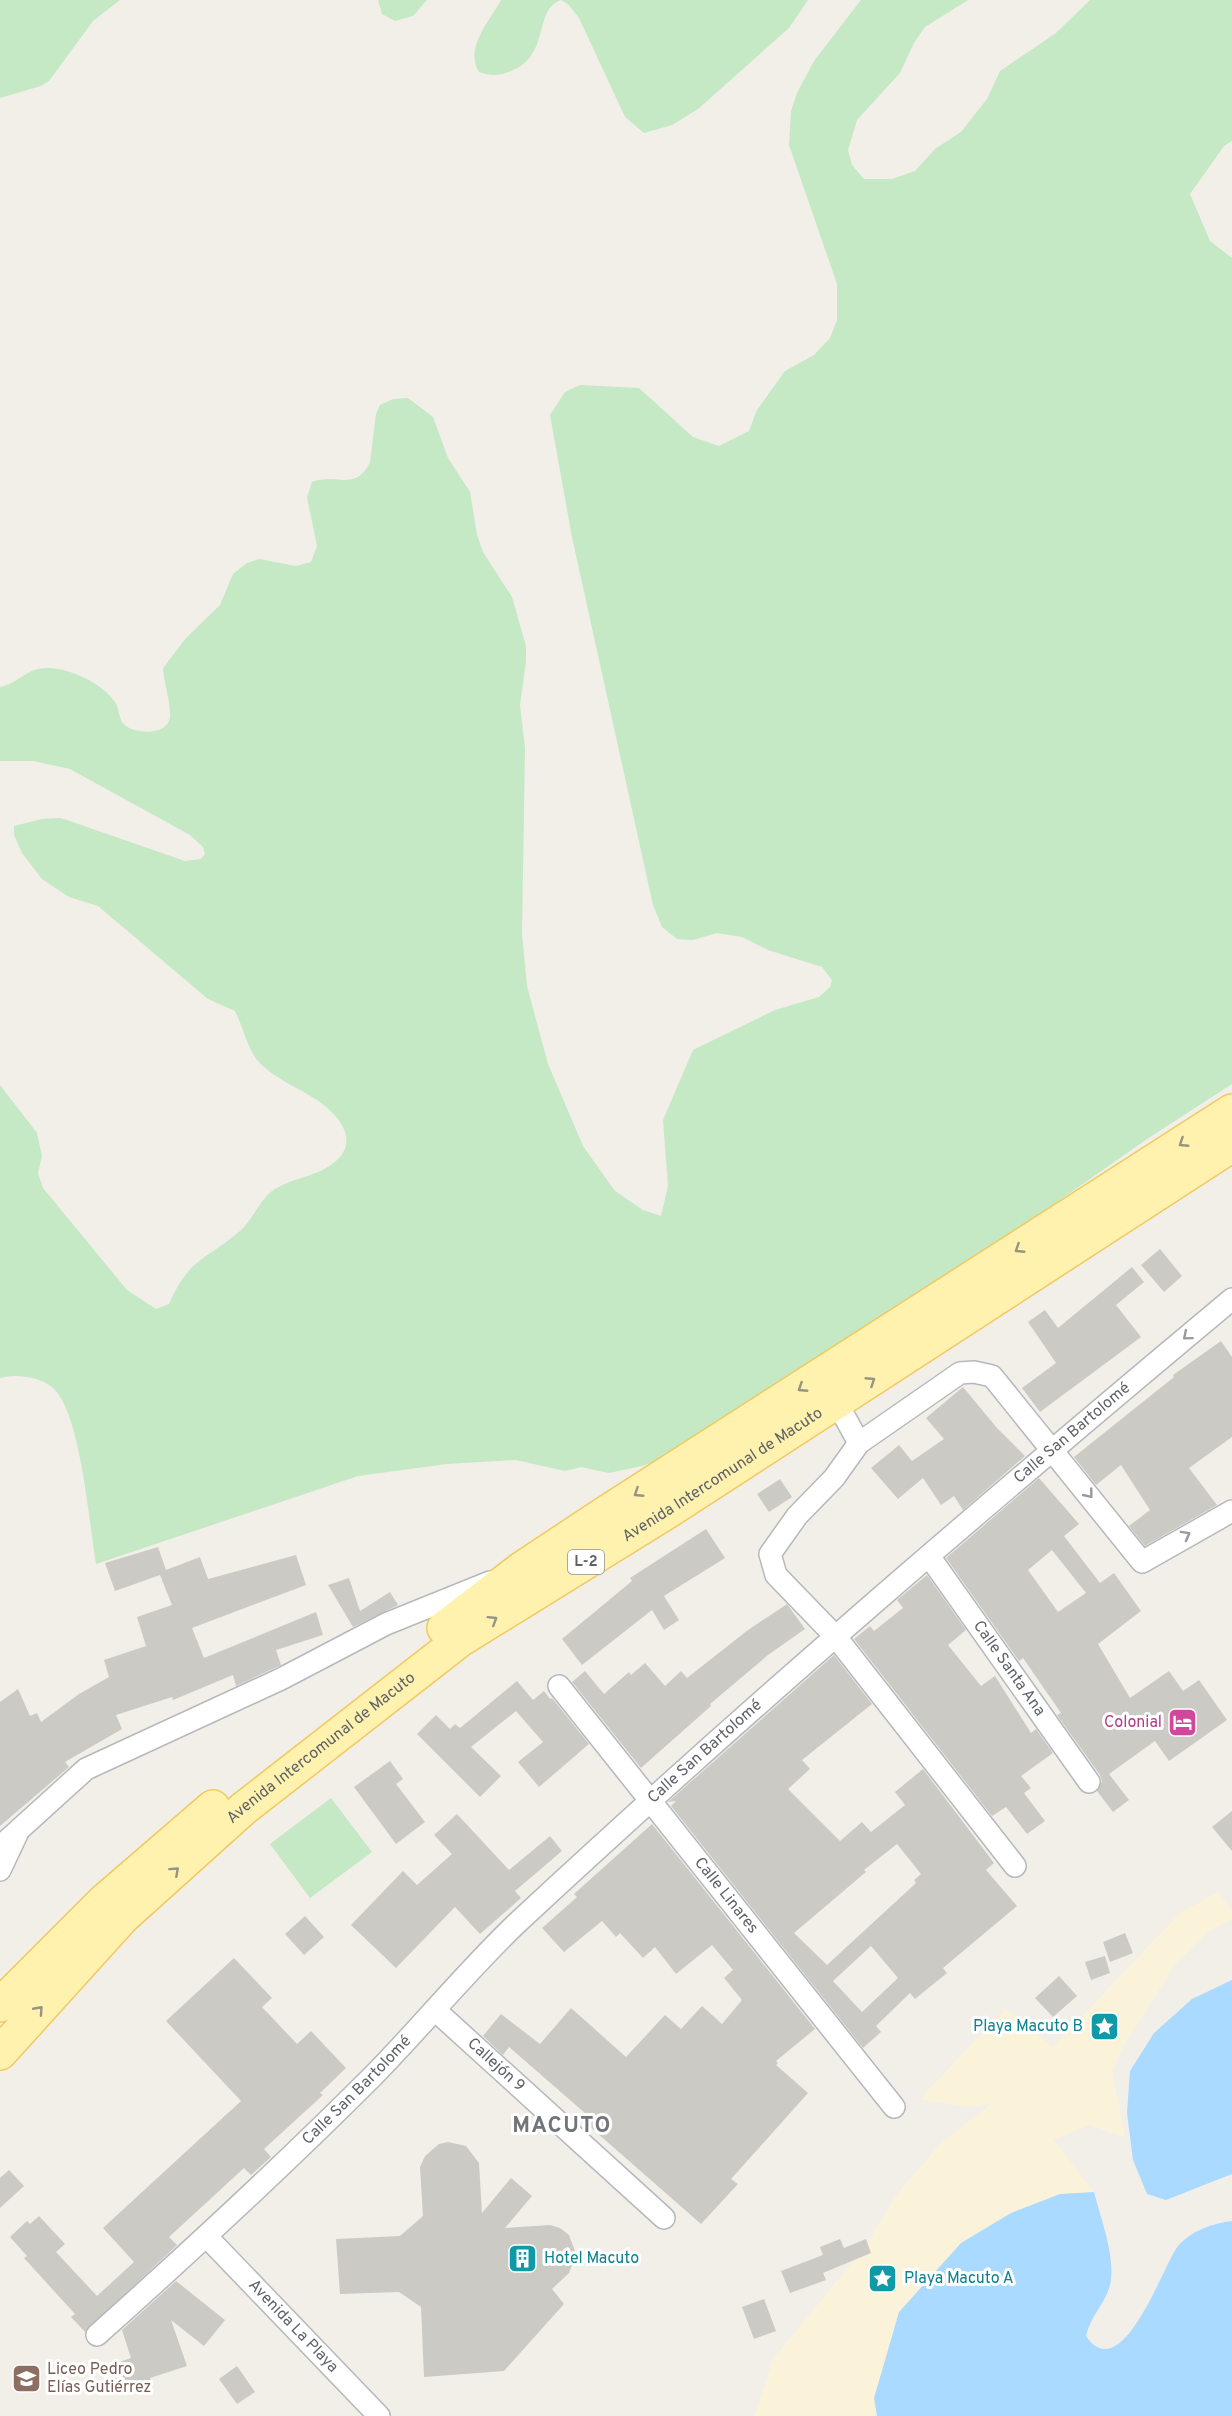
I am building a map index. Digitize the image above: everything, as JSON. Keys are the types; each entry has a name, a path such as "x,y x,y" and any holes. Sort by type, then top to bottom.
{"main road":[{"name":"Avenida Intercomunal de Macuto","path":"0,2005 104,1901 231,1791 522,1569 1232,1111"},
{"name":"Avenida Intercomunal de Macuto","path":"0,2053 123,1917 243,1809 460,1640 837,1403 1232,1145"}],"street":[{"name":"Calle San Bartolomé","path":"97,2335 207,2237 374,2074 513,1927 836,1637 1052,1449 1232,1299"},
{"path":"1015,1866 836,1637 776,1575 770,1554 797,1516 834,1478 859,1443 960,1373 974,1372 992,1376 1143,1562 1232,1511"},
{"path":"837,1403 859,1443"},
{"name":"Calle Santa Ana","path":"929,1556 1089,1782"},
{"path":"0,1847 86,1769 281,1679 386,1624 522,1569"},
{"name":"Calle Linares","path":"559,1686 894,2107"},
{"path":"0,1870 20,1828"},
{"name":"Callejón 9","path":"435,2010 664,2218"},
{"name":"Avenida La Playa","path":"207,2237 379,2416"}],"green space":[{"path":"0,0 120,0 93,21 49,81 41,86 0,98"},
{"path":"378,0 427,0 413,16 395,21 382,14"},
{"path":"501,0 561,0 552,5 547,13 532,55 523,64 503,74 487,74 479,72 475,63 476,44"},
{"path":"561,0 808,0 789,28 698,109 672,125 644,133 625,117 579,18 569,5"},
{"path":"861,0 968,0 925,27 914,43 900,73 857,120 848,150 852,165 864,179 892,179 915,171 935,149 961,132 987,99 1000,71 1056,33 1090,0 1232,0 1232,141 1224,146 1190,194 1210,241 1232,258 1232,1084 1147,1139 771,1402 685,1451 642,1466 609,1473 581,1467 565,1471 516,1460 447,1464 358,1476 96,1564 78,1447 65,1405 51,1386 38,1379 22,1376 0,1378 0,1085 37,1133 42,1156 38,1173 43,1188 127,1290 156,1309 169,1304 176,1289 191,1268 240,1231 270,1193 283,1185 333,1164 343,1153 346,1146 346,1135 343,1127 326,1107 279,1078 258,1061 235,1011 208,999 98,906 69,897 42,879 22,853 14,835 14,826 42,819 61,818 185,861 201,859 205,854 203,847 190,835 70,769 33,761 0,761 0,687 39,669 64,670 93,683 109,695 117,705 122,721 131,729 145,732 165,726 170,714 163,668 186,638 220,605 233,574 247,563 259,559 296,566 311,562 317,546 307,497 312,482 352,479 359,477 365,471 370,462 376,414 380,405 393,399 408,398 433,417 448,458 470,492 477,535 483,552 512,597 526,646 520,705 525,748 522,934 527,986 548,1064 583,1146 615,1191 643,1210 661,1216 668,1186 663,1120 693,1050 775,1010 819,997 830,987 832,980 822,967 768,950 742,937 717,933 693,940 677,939 662,927 653,905 572,537 550,415 565,392 580,385 639,388 693,437 719,446 749,431 757,410 785,371 814,355 830,338 837,320 837,284 789,145 791,111 797,93 814,61"},
{"path":"331,1798 372,1852 310,1898 270,1844"}],"sand":[{"path":"1218,1892 1232,1911 1232,1919 1209,1931 1177,1962 1125,2043 1112,2071 1125,2137 1089,2125 1053,2140 1094,2192 1060,2194 1011,2213 874,2398 877,2416 755,2416 773,2359 865,2247 897,2194 942,2142 993,2103 968,2107 920,2099 1005,2009 1053,2047 1179,1914"}],"water":[{"path":"1232,1980 1232,2174 1166,2200 1147,2194 1133,2160 1127,2113 1130,2071 1154,2033 1192,1999"},
{"path":"1094,2192 1107,2238 1111,2263 1108,2291 1086,2336 1100,2348 1113,2347 1127,2336 1152,2297 1171,2257 1183,2241 1203,2229 1232,2221 1232,2416 877,2416 874,2398 899,2312 961,2243 1011,2213 1060,2194"}],"building":[{"path":"1160,1249 1182,1276 1164,1292 1141,1265"},
{"path":"1132,1267 1144,1282 1116,1305 1141,1337 1040,1412 1022,1388 1056,1363 1028,1322 1045,1310 1058,1328"},
{"path":"1221,1341 1232,1357 1232,1437 1189,1468 1217,1505 1145,1546 1129,1526 1150,1510 1121,1465 1096,1485 1074,1457 1174,1377 1173,1375"},
{"path":"963,1387 997,1428 1025,1456 963,1510 954,1496 941,1505 923,1478 898,1499 871,1468 899,1445 912,1461 944,1439 926,1418"},
{"path":"1039,1478 1079,1524 1064,1536 1100,1583 1114,1573 1141,1611 1098,1644 1130,1698 1169,1671 1183,1691 1199,1680 1227,1720 1169,1761 1155,1741 1109,1774 1129,1800 1113,1812 1097,1791 1102,1781 1100,1775 1057,1715 1061,1713 1023,1658 1019,1661 946,1558","holes":["1052,1550 1086,1593 1058,1612 1028,1570"]},
{"path":"780,1479 792,1497 769,1512 757,1494"},
{"path":"706,1529 725,1558 664,1596 679,1620 664,1630 652,1610 582,1665 562,1639 632,1581 630,1578"},
{"path":"158,1547 166,1570 200,1557 208,1579 296,1555 306,1585 192,1628 204,1658 316,1612 323,1635 276,1650 281,1665 236,1686 233,1675 173,1700 172,1697 116,1715 122,1729 65,1762 69,1767 0,1826 0,1702 18,1689 30,1716 37,1713 41,1722 79,1694 109,1677 104,1660 146,1646 137,1617 172,1605 160,1575 115,1591 105,1563"},
{"path":"927,1575 966,1630 948,1645 981,1686 995,1676 1031,1733 1036,1729 1053,1753 1021,1776 1031,1788 1024,1793 1045,1821 1027,1834 1006,1807 992,1816 854,1639 870,1626 874,1631 903,1608 897,1600"},
{"path":"349,1578 360,1611 390,1592 398,1605 353,1627 328,1585"},
{"path":"787,1604 805,1629 768,1655 710,1704 711,1706 641,1768 572,1682 585,1671 604,1694 629,1672 631,1675 645,1663 665,1686 681,1671 687,1678 748,1630"},
{"path":"834,1655 872,1704 802,1760 810,1769 788,1789 840,1841 862,1822 871,1832 905,1805 895,1792 923,1769 994,1863 986,1870 1017,1906 943,1968 947,1973 915,1999 910,1993 876,2026 881,2032 863,2048 671,1806 676,1801 668,1802","holes":["897,1844 921,1874 914,1880 916,1883 827,1965 794,1933 866,1872 864,1870","871,1946 898,1978 862,2012 833,1981"]},
{"path":"517,1681 533,1700 544,1691 550,1699 552,1698 589,1744 539,1787 518,1762 543,1742 516,1711 471,1747 501,1776 480,1797 417,1734 436,1715 450,1729 455,1724 460,1728"},
{"path":"390,1761 403,1779 396,1784 425,1822 396,1844 354,1787"},
{"path":"1232,1811 1232,1851 1212,1827"},
{"path":"457,1814 509,1870 550,1836 562,1851 515,1891 521,1898 480,1934 455,1907 396,1968 351,1925 403,1871 417,1885 452,1854 434,1835"},
{"path":"652,1824 815,2029 776,2061 778,2063 776,2065 808,2093 731,2179 738,2184 701,2224 580,2118 585,2113 509,2047 503,2055 483,2036 501,2014 540,2044 571,2008 626,2057 665,2015 681,2029 702,2006 722,2024 742,2000 724,1978 733,1970 712,1945 676,1974 655,1947 643,1958 620,1933 616,1937 602,1921 564,1952 542,1928 577,1897 574,1894"},
{"path":"305,1916 324,1937 304,1955 285,1934"},
{"path":"1125,1933 1133,1953 1110,1962 1103,1942"},
{"path":"1105,1956 1110,1973 1091,1980 1085,1962"},
{"path":"234,1958 272,1998 262,2007 297,2044 311,2031 346,2068 320,2093 323,2095 264,2149 271,2157 251,2175 244,2168 169,2237 177,2245 85,2332 71,2317 75,2314 24,2258 27,2256 10,2237 27,2221 30,2224 39,2216 65,2244 56,2252 97,2296 134,2262 103,2228 241,2101 166,2021"},
{"path":"1059,1976 1077,1996 1053,2017 1035,1998"},
{"name":"Hotel Macuto","path":"448,2142 466,2146 479,2163 482,2213 511,2178 532,2196 505,2228 550,2225 560,2228 569,2235 576,2254 569,2273 552,2289 564,2304 504,2371 424,2377 421,2307 399,2292 340,2294 336,2239 400,2236 423,2216 420,2167 425,2156 439,2144"},
{"path":"9,2170 24,2186 0,2208 0,2178"},
{"path":"840,2239 844,2248 866,2239 871,2253 823,2273 826,2280 790,2293 781,2271 823,2255 820,2247"},
{"path":"176,2281 225,2320 204,2346 171,2320 187,2366 150,2378 152,2384 124,2394 114,2364 131,2358 122,2330"},
{"path":"764,2299 776,2331 754,2339 742,2307"},
{"path":"237,2366 255,2392 237,2404 219,2379"}],"place":[{"name":"Colonial","path":"1183,1723"},
{"name":"Playa Macuto B","path":"1104,2027"},
{"name":"Hotel Macuto","path":"523,2259"},
{"name":"Playa Macuto A","path":"883,2279"},
{"name":"Liceo Pedro Elías Gutiérrez","path":"26,2379"}],"district":[{"name":"MACUTO","path":"562,2126"}]}
